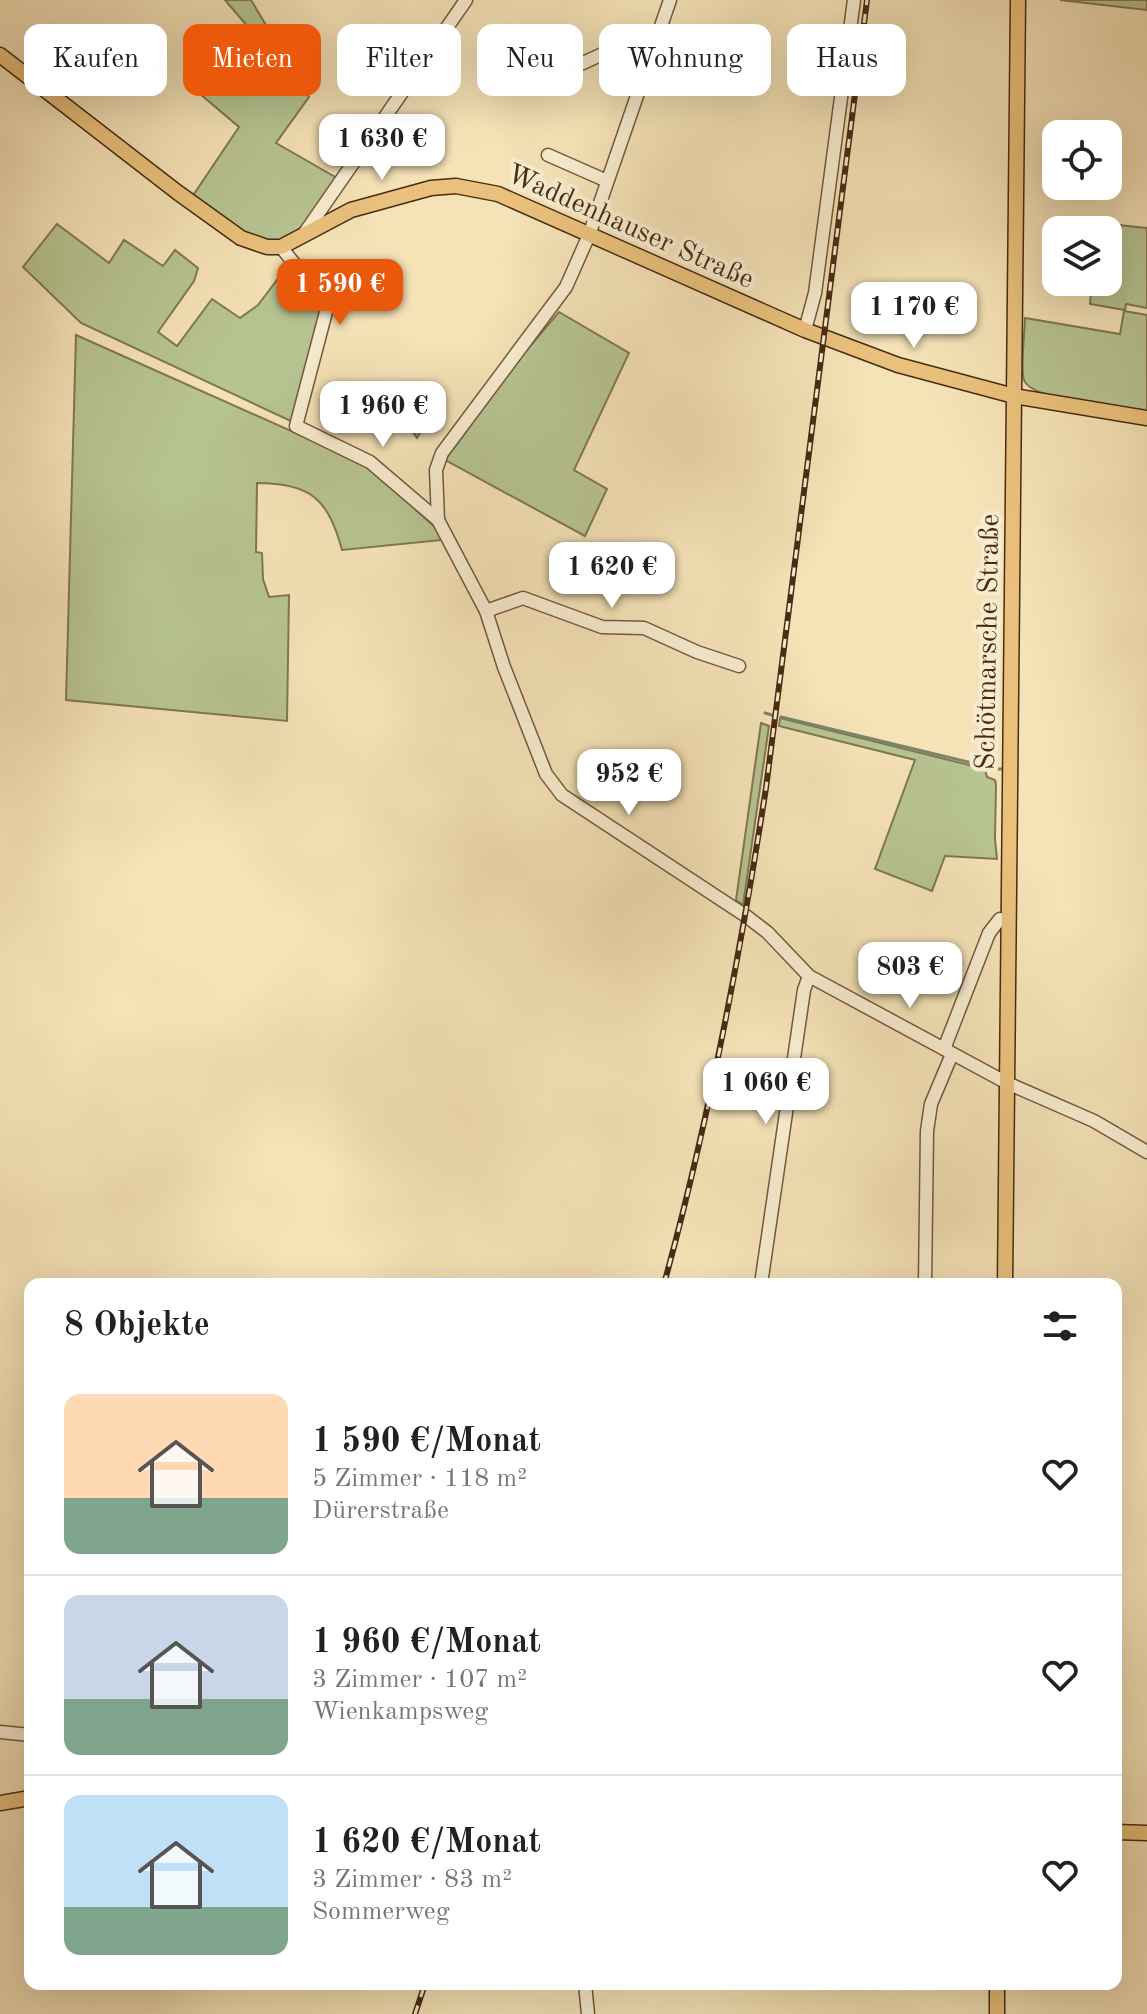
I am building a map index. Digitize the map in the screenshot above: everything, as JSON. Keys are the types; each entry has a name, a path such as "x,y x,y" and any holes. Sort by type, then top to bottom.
{"main road":[{"name":"Schötmarsche Straße","path":"1005,1278 1018,0"},
{"path":"0,55 114,145 241,238 267,247 281,247"},
{"name":"Waddenhauser Straße","path":"281,247 351,210 431,188 456,186 498,194 805,330 898,365 1014,396 1147,418"},
{"path":"0,1803 24,1799"},
{"path":"1122,1832 1147,1833"},
{"path":"997,1990 997,2014"}],"street":[{"path":"301,237 466,0"},
{"path":"662,24 670,0"},
{"path":"805,330 815,293 854,0"},
{"path":"438,520 436,470 442,453 566,287 589,235 637,96"},
{"path":"548,155 607,181"},
{"path":"281,247 323,300 326,312 296,426 370,462 438,520 486,611 504,667 553,786 562,795 746,916 767,932 809,976 1007,1083 1094,1121 1147,1152"},
{"path":"486,611 523,598 602,627 644,628 697,652 739,666"},
{"path":"925,1278 927,1131 931,1104 989,933 1000,919"},
{"path":"762,1278 804,990 809,976"},
{"path":"0,1732 24,1734"},
{"path":"586,1990 588,2014"}],"green space":[{"path":"225,0 251,0 265,24 246,24"},
{"path":"1060,0 1147,0 1147,10"},
{"path":"203,96 309,97 276,143 337,178 300,231 281,243 244,235 192,197 239,127"},
{"path":"57,224 109,263 124,240 163,266 175,250 198,268 194,281 158,332 177,346 212,299 240,318 258,305 289,264 319,301 322,312 293,422 81,323 23,267"},
{"path":"1122,225 1147,228 1147,308 1126,304 1125,310 1090,304 1091,296 1122,296"},
{"path":"1124,311 1147,315 1147,413 1060,399 1030,387 1024,380 1025,318 1120,334"},
{"path":"559,312 629,353 574,470 607,489 585,536 445,460 520,358"},
{"path":"76,335 365,464 436,528 442,540 342,550 330,518 314,497 291,486 257,483 256,552 262,553 263,579 269,597 289,595 287,721 66,700"},
{"path":"414,388 436,406 417,438 397,409 399,399 410,400"},
{"path":"780,718 985,769 987,777 995,780 996,784 997,859 945,856 932,891 875,869 915,760 779,726"},
{"path":"761,723 769,726 743,905 736,900"}],"waterway":[{"path":"765,713 772,715"},
{"path":"781,717 989,767"},
{"path":"997,769 1002,769"}],"railway":[{"path":"666,1278 722,1038 766,788 867,0"},
{"path":"415,2014 423,1990"}]}
